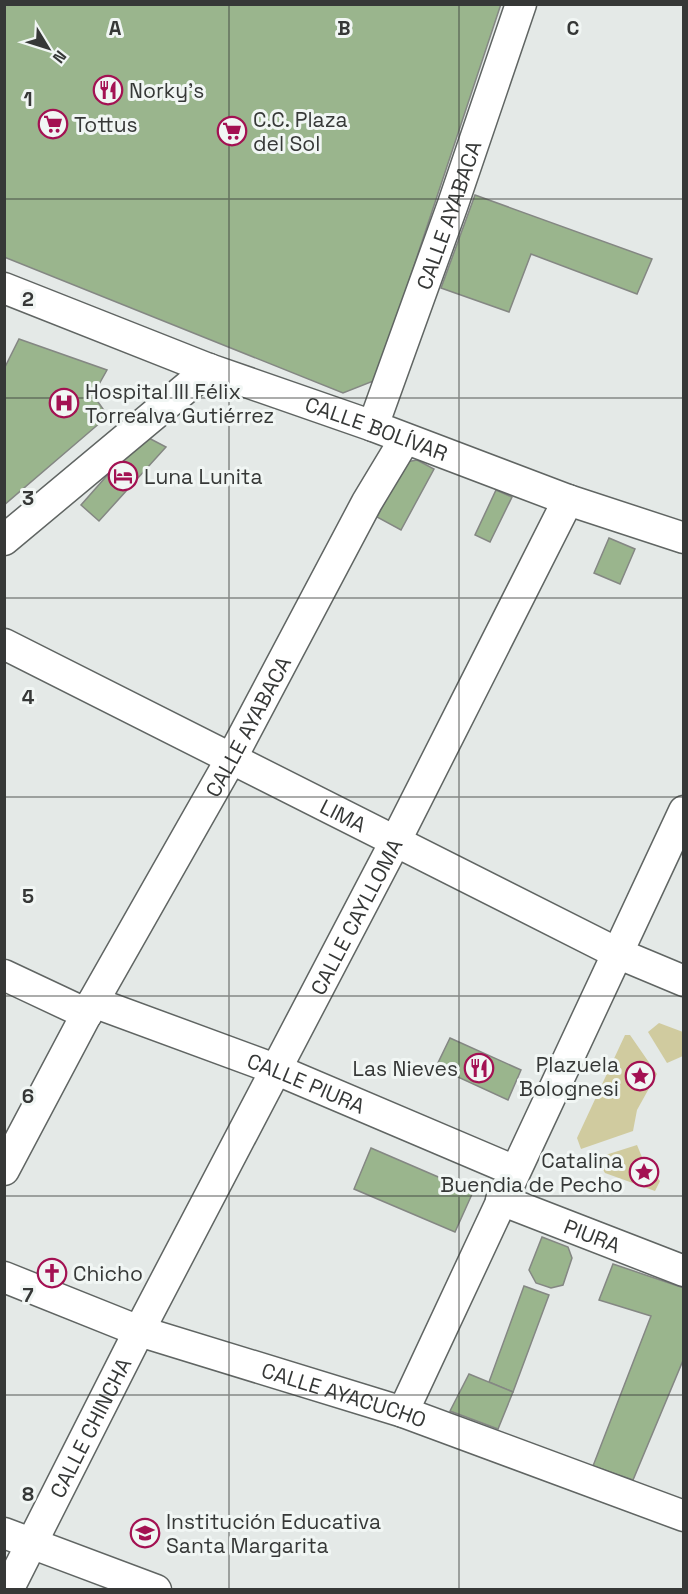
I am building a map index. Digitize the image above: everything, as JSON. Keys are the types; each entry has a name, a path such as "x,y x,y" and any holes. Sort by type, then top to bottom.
{"street":[{"name":"CALLE AYABACA","path":"373,426 453,204 521,4"},
{"name":"CALLE BOLÍVAR","path":"4,288 209,369 373,426 568,500 684,538"},
{"path":"4,540 209,369"},
{"name":"CALLE AYABACA","path":"4,1170 90,1008 231,759 367,502 405,439"},
{"name":"CALLE CAYLLOMA","path":"139,1331 395,842 568,500"},
{"name":"LIMA","path":"4,644 617,953 684,981"},
{"path":"403,1412 684,811"},
{"path":"4,975 90,1008"},
{"name":"CALLE PIURA","path":"90,1008 275,1069 515,1171"},
{"name":"PIURA","path":"501,1200 684,1271"},
{"name":"CALLE AYACUCHO","path":"4,1277 139,1331 403,1412 684,1516"},
{"name":"CALLE CHINCHA","path":"8,1590 18,1538 139,1331"},
{"path":"18,1538 156,1590"}],"shaded area":[{"path":"659,1023 683,1032 683,1056 667,1063 648,1032"},
{"path":"625,1035 630,1035 657,1074 637,1110 633,1131 581,1149 577,1138"},
{"path":"637,1145 644,1162 660,1181 655,1191 605,1173 596,1158"}],"building":[{"name":"C.C. Plaza del Sol","path":"4,4 501,4 376,380 343,393 4,257"},
{"path":"475,195 652,259 637,294 531,254 509,312 441,288"},
{"name":"Hospital III Félix Torrealva Gutiérrez","path":"19,339 107,370 93,395 108,416 4,505 4,369"},
{"name":"Luna Lunita","path":"143,435 166,447 99,521 81,505"},
{"path":"417,460 434,469 401,530 377,517 406,462"},
{"path":"496,490 512,497 490,542 475,535"},
{"path":"609,538 635,549 620,584 594,573"},
{"name":"Las Nieves","path":"450,1038 521,1070 508,1100 436,1067"},
{"path":"371,1148 473,1192 455,1232 354,1189"},
{"path":"542,1237 568,1247 572,1258 563,1285 551,1288 536,1283 529,1270"},
{"path":"613,1264 684,1288 684,1358 633,1480 593,1466 651,1316 599,1300"},
{"path":"524,1286 549,1295 513,1392 489,1382"},
{"path":"469,1374 513,1392 498,1429 450,1411"}],"place":[{"name":"Norky's","path":"108,90"},
{"name":"Tottus","path":"53,124"},
{"name":"C.C. Plaza del Sol","path":"232,131"},
{"name":"Hospital III Félix Torrealva Gutiérrez","path":"64,403"},
{"name":"Luna Lunita","path":"123,476"},
{"name":"Las Nieves","path":"479,1068"},
{"name":"Plazuela Bolognesi","path":"640,1076"},
{"name":"Catalina Buendia de Pecho","path":"644,1172"},
{"name":"Chicho","path":"52,1273"},
{"name":"Institución Educativa Santa Margarita","path":"145,1533"}]}
